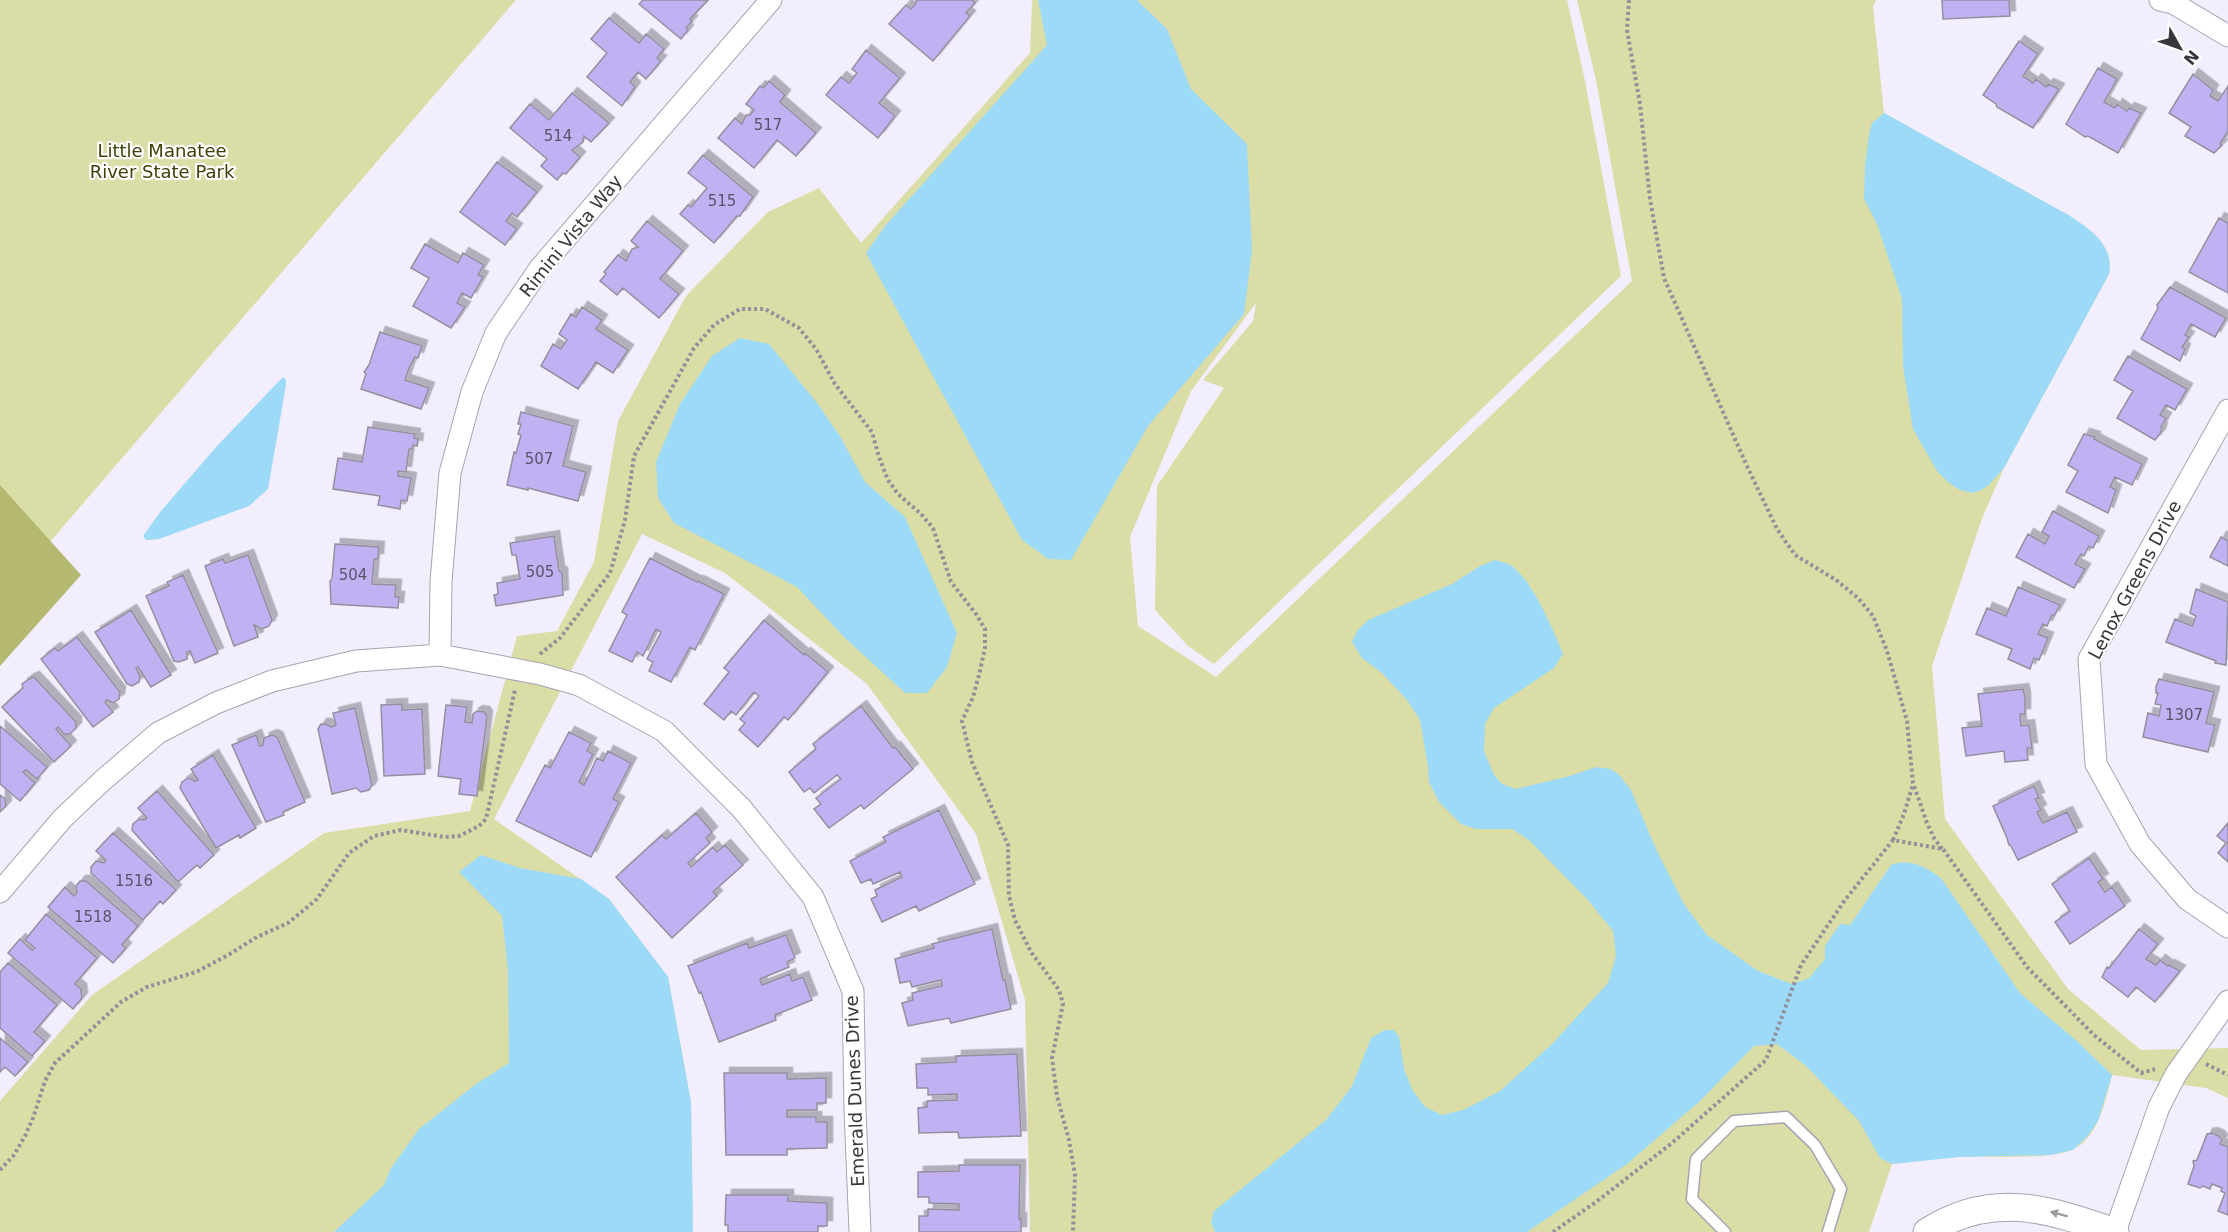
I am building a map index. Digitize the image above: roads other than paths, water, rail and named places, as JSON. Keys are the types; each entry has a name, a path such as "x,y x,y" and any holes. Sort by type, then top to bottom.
{"street":[{"name":"Rimini Vista Way","path":"440,655 441,582 450,473 472,392 496,333 540,268 771,0"},
{"path":"2160,0 2173,3 2228,36"},
{"name":"Lenox Greens Drive","path":"2228,410 2089,659 2096,764 2140,844 2187,899 2228,927"},
{"name":"Emerald Dunes Drive","path":"0,892 63,818 102,781 158,734 216,703 272,681 356,661 440,655 540,674 579,685 664,731 742,809 813,897 853,992 855,1110 861,1232"},
{"path":"1927,1232 1940,1224 1980,1209 2016,1206 2058,1213 2115,1232 2159,1107 2183,1064 2228,1001"}],"lane":[{"path":"1725,1232 1692,1199 1696,1159 1734,1121 1786,1117 1815,1146 1841,1189 1828,1232"}],"water":[{"path":"1038,0 1137,0 1167,29 1191,89 1247,144 1252,251 1244,314 1148,426 1071,560 1048,559 1022,540 866,253 885,226 1047,45"},
{"path":"1884,113 2070,216 2099,239 2108,255 2109,274 2004,468 1988,486 1972,493 1960,490 1937,471 1913,429 1903,366 1902,299 1877,224 1864,199 1869,135 1872,123"},
{"path":"740,338 769,344 817,403 840,436 865,482 905,517 957,633 947,667 927,693 905,693 846,639 797,587 674,523 658,498 656,462 680,404 712,356"},
{"path":"283,377 286,385 268,489 249,506 159,539 146,540 143,536 161,511 217,446"},
{"path":"1495,560 1511,566 1521,574 1542,608 1563,654 1554,668 1494,708 1485,724 1484,751 1494,775 1502,784 1516,789 1596,767 1611,769 1631,790 1656,849 1684,904 1707,935 1758,971 1792,984 1809,978 1825,959 1825,946 1840,924 1850,925 1891,865 1911,863 1930,870 1941,878 2020,993 2078,1042 2112,1075 2098,1121 2087,1137 2073,1150 2051,1155 1959,1157 1892,1164 1880,1158 1859,1121 1806,1066 1777,1044 1754,1046 1700,1101 1627,1164 1527,1232 1215,1232 1211,1222 1214,1211 1326,1120 1352,1086 1371,1038 1385,1030 1394,1030 1399,1037 1404,1069 1413,1091 1425,1107 1442,1115 1463,1110 1500,1091 1551,1045 1608,983 1616,956 1613,931 1587,899 1529,840 1512,829 1476,829 1461,824 1439,802 1429,782 1420,720 1407,700 1382,673 1362,658 1352,642 1357,631 1368,620 1452,584 1480,566"},
{"path":"481,855 520,868 581,879 609,899 668,977 691,1102 693,1232 334,1232 384,1185 391,1168 419,1129 476,1084 509,1063 508,971 502,916 459,872"}],"park label":[{"name":"Little Manatee River State Park","path":"162,161"}]}
